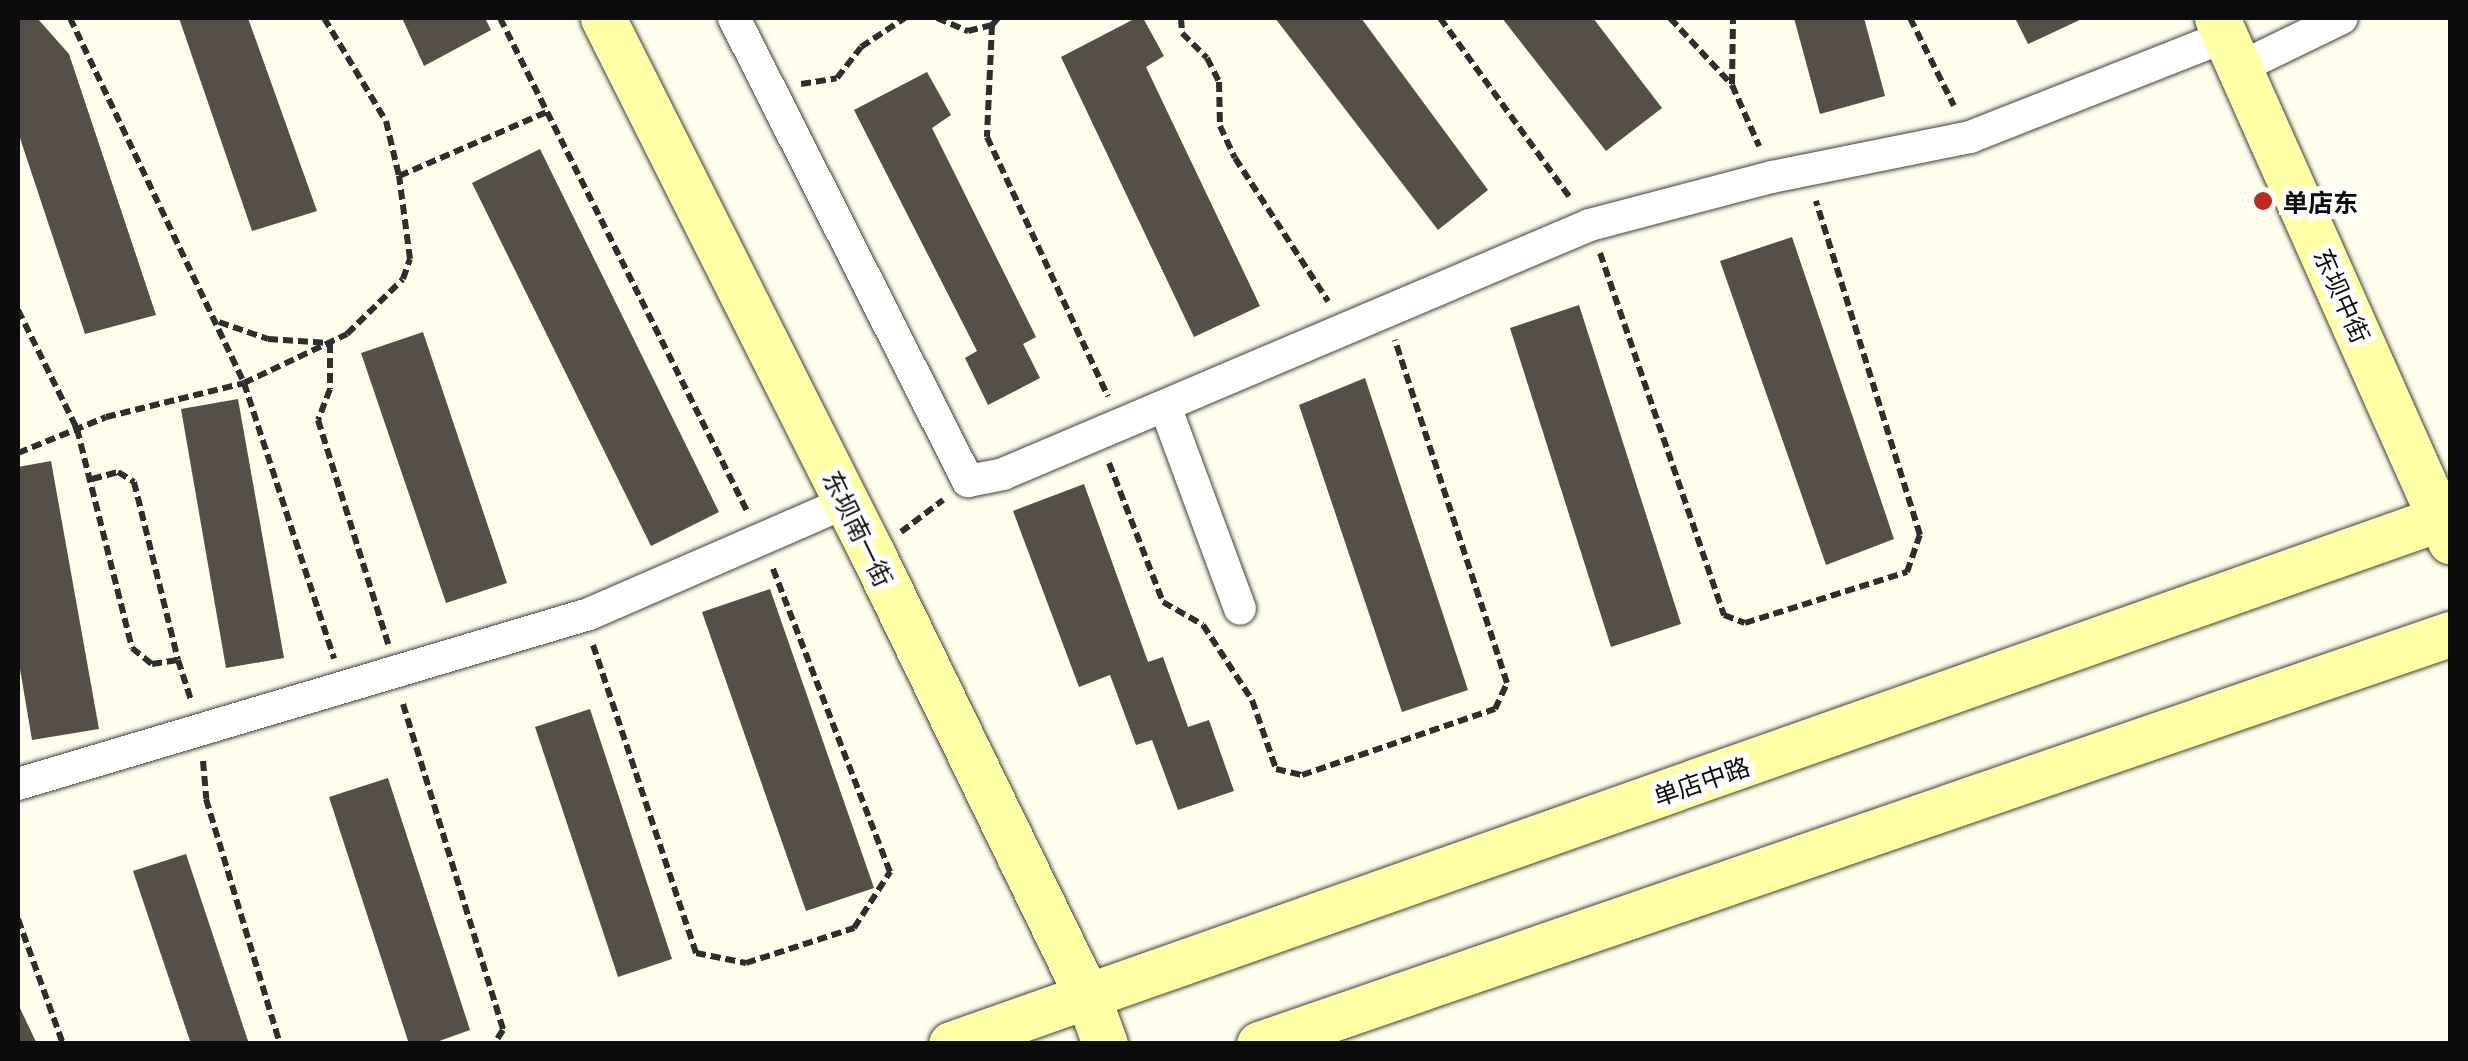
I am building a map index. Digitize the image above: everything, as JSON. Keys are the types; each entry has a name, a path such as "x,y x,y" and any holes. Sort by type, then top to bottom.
{"street":[{"name":"东坝南一街","path":"603,18 847,502 1088,997 1105,1044"},
{"path":"734,18 968,481 1003,474 1590,225 1772,178 1970,137 2228,40 2342,18"},
{"name":"东坝中街","path":"2228,40 2448,526"},
{"path":"1164,406 1240,609"},
{"path":"18,784 588,614 847,502"},
{"name":"单店中路","path":"950,1044 2448,526"},
{"path":"1259,1044 2450,634"}],"path":[{"path":"70,18 219,322 244,383 344,689"},
{"path":"18,452 77,428 244,383 362,324 403,279 410,225 386,121 324,18"},
{"path":"500,18 761,539 890,872 854,928 746,963 696,953 595,660 588,614"},
{"path":"776,100 806,81 836,78 860,47 905,18"},
{"path":"938,18 968,31 992,25 998,18"},
{"path":"1181,18 1182,33 1207,58 1219,82 1220,126 1235,158 1344,329"},
{"path":"1440,18 1590,225 1724,614 1745,623 1907,572 1920,535 1807,172"},
{"path":"1670,18 1732,85 1772,178"},
{"path":"1732,18 1732,85"},
{"path":"1910,18 1970,137"},
{"path":"992,25 987,137 1110,429 1163,602 1203,625 1252,700 1276,769 1302,775 1494,709 1507,682 1385,312"},
{"path":"399,176 547,112"},
{"path":"18,310 77,428 132,648 152,664 178,660"},
{"path":"219,322 268,339 330,343"},
{"path":"330,343 330,389 318,420 398,673 407,725 503,1030 494,1044"},
{"path":"92,478 118,472 134,482 178,660 201,732 206,799 280,1044"},
{"path":"872,554 968,481"},
{"path":"18,919 63,1044"}],"building":[{"path":"18,18 37,18 69,54 156,315 85,334 18,132"},
{"path":"179,18 248,18 317,211 252,231"},
{"path":"402,18 485,18 491,30 424,66"},
{"path":"1136,18 1143,18 1164,56 1146,67 1260,306 1194,337 1061,57"},
{"path":"1275,18 1361,18 1488,190 1438,230"},
{"path":"1502,18 1593,18 1662,108 1606,151"},
{"path":"1794,18 1864,18 1885,96 1820,114"},
{"path":"2015,18 2084,18 2028,44"},
{"path":"927,72 951,115 932,128 1036,337 1023,344 1040,378 988,405 965,358 977,351 854,110"},
{"path":"540,149 719,512 651,546 472,183"},
{"path":"1792,237 1894,539 1826,565 1720,261"},
{"path":"1579,305 1681,624 1611,647 1510,328"},
{"path":"423,332 507,583 446,603 361,353"},
{"path":"1365,378 1468,690 1402,712 1299,405"},
{"path":"238,399 284,658 226,668 181,409"},
{"path":"51,461 99,729 32,740 18,657 18,467"},
{"path":"1084,484 1148,662 1163,657 1188,727 1209,720 1234,791 1178,810 1152,740 1136,745 1110,675 1079,687 1013,511"},
{"path":"770,589 874,888 806,911 702,612"},
{"path":"590,709 672,959 618,977 535,727"},
{"path":"388,778 470,1030 431,1044 409,1044 329,797"},
{"path":"186,854 249,1044 191,1044 133,871"},
{"path":"18,1004 37,1044 18,1044"}],"place":[{"name":"单店东","path":"2263,201"}]}
